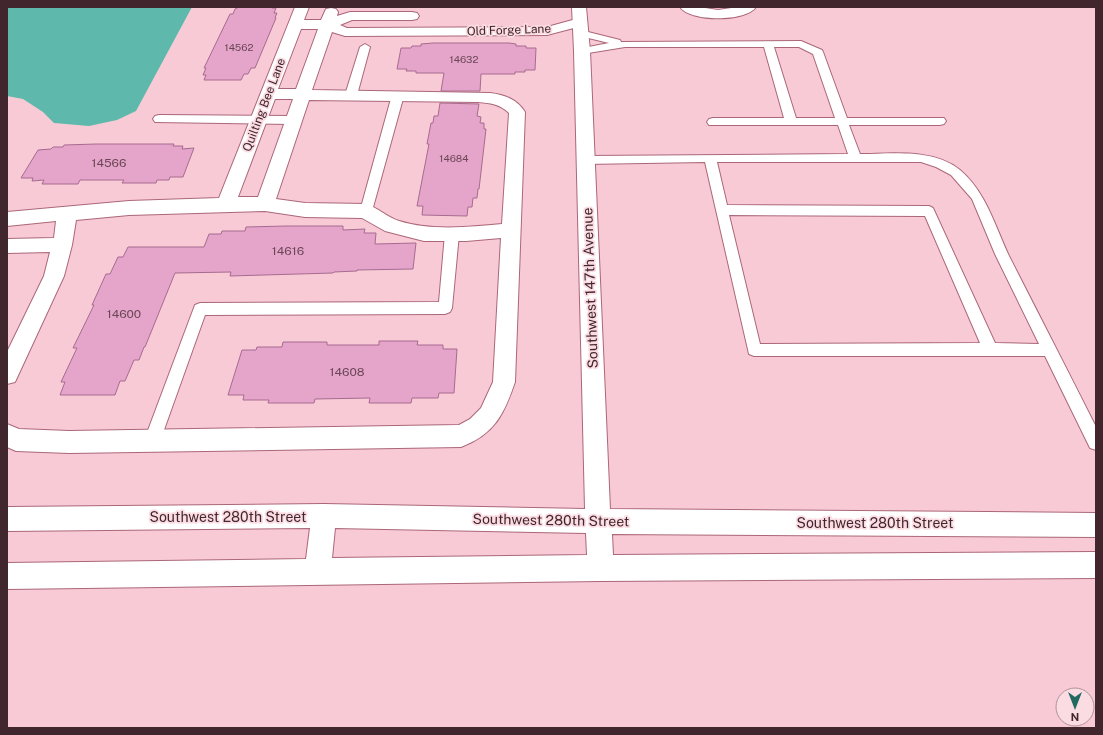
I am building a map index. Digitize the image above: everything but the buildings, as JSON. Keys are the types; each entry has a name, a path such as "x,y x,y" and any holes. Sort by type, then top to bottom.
{"street":[{"name":"Quilting Bee Lane","path":"226,204 302,7"},
{"path":"265,204 333,7"},
{"path":"687,7 695,11 710,13 735,13 749,7"},
{"name":"Old Forge Lane","path":"327,25 350,16 424,16"},
{"name":"Old Forge Lane","path":"547,16 580,28"},
{"name":"Old Forge Lane","path":"296,24 327,25 345,32 547,31 580,28"},
{"name":"Southwest 147th Avenue","path":"580,28 600,568"},
{"path":"7,435 16,440 69,442 461,436 476,429 489,417 499,398 504,382 517,112 510,103 494,98 478,96 268,94"},
{"path":"7,219 129,208 265,204 305,210 366,211 392,226 424,234 452,234 511,230"},
{"path":"7,375 54,276 62,245 67,214"},
{"path":"7,246 62,245"},
{"path":"317,572 324,516"},
{"name":"Southwest 280th Street","path":"7,519 324,516 1096,525"},
{"path":"7,576 600,568 1096,565"}],"lane":[{"path":"580,28 625,44 801,44 818,52 855,158"},
{"path":"580,28 625,44"},
{"path":"768,44 791,122"},
{"path":"351,95 365,47"},
{"path":"366,211 398,95"},
{"path":"159,120 294,120"},
{"path":"713,122 940,122"},
{"path":"710,158 754,350 1050,350"},
{"path":"585,160 710,158 922,158 950,169 964,181 977,197 1002,254 1096,443"},
{"path":"722,210 929,211 990,349"},
{"path":"152,441 200,309 445,308 452,234"}],"shaded area":[{"path":"7,7 192,7 136,111 117,120 89,126 54,123 43,112 23,99 7,96"}]}
